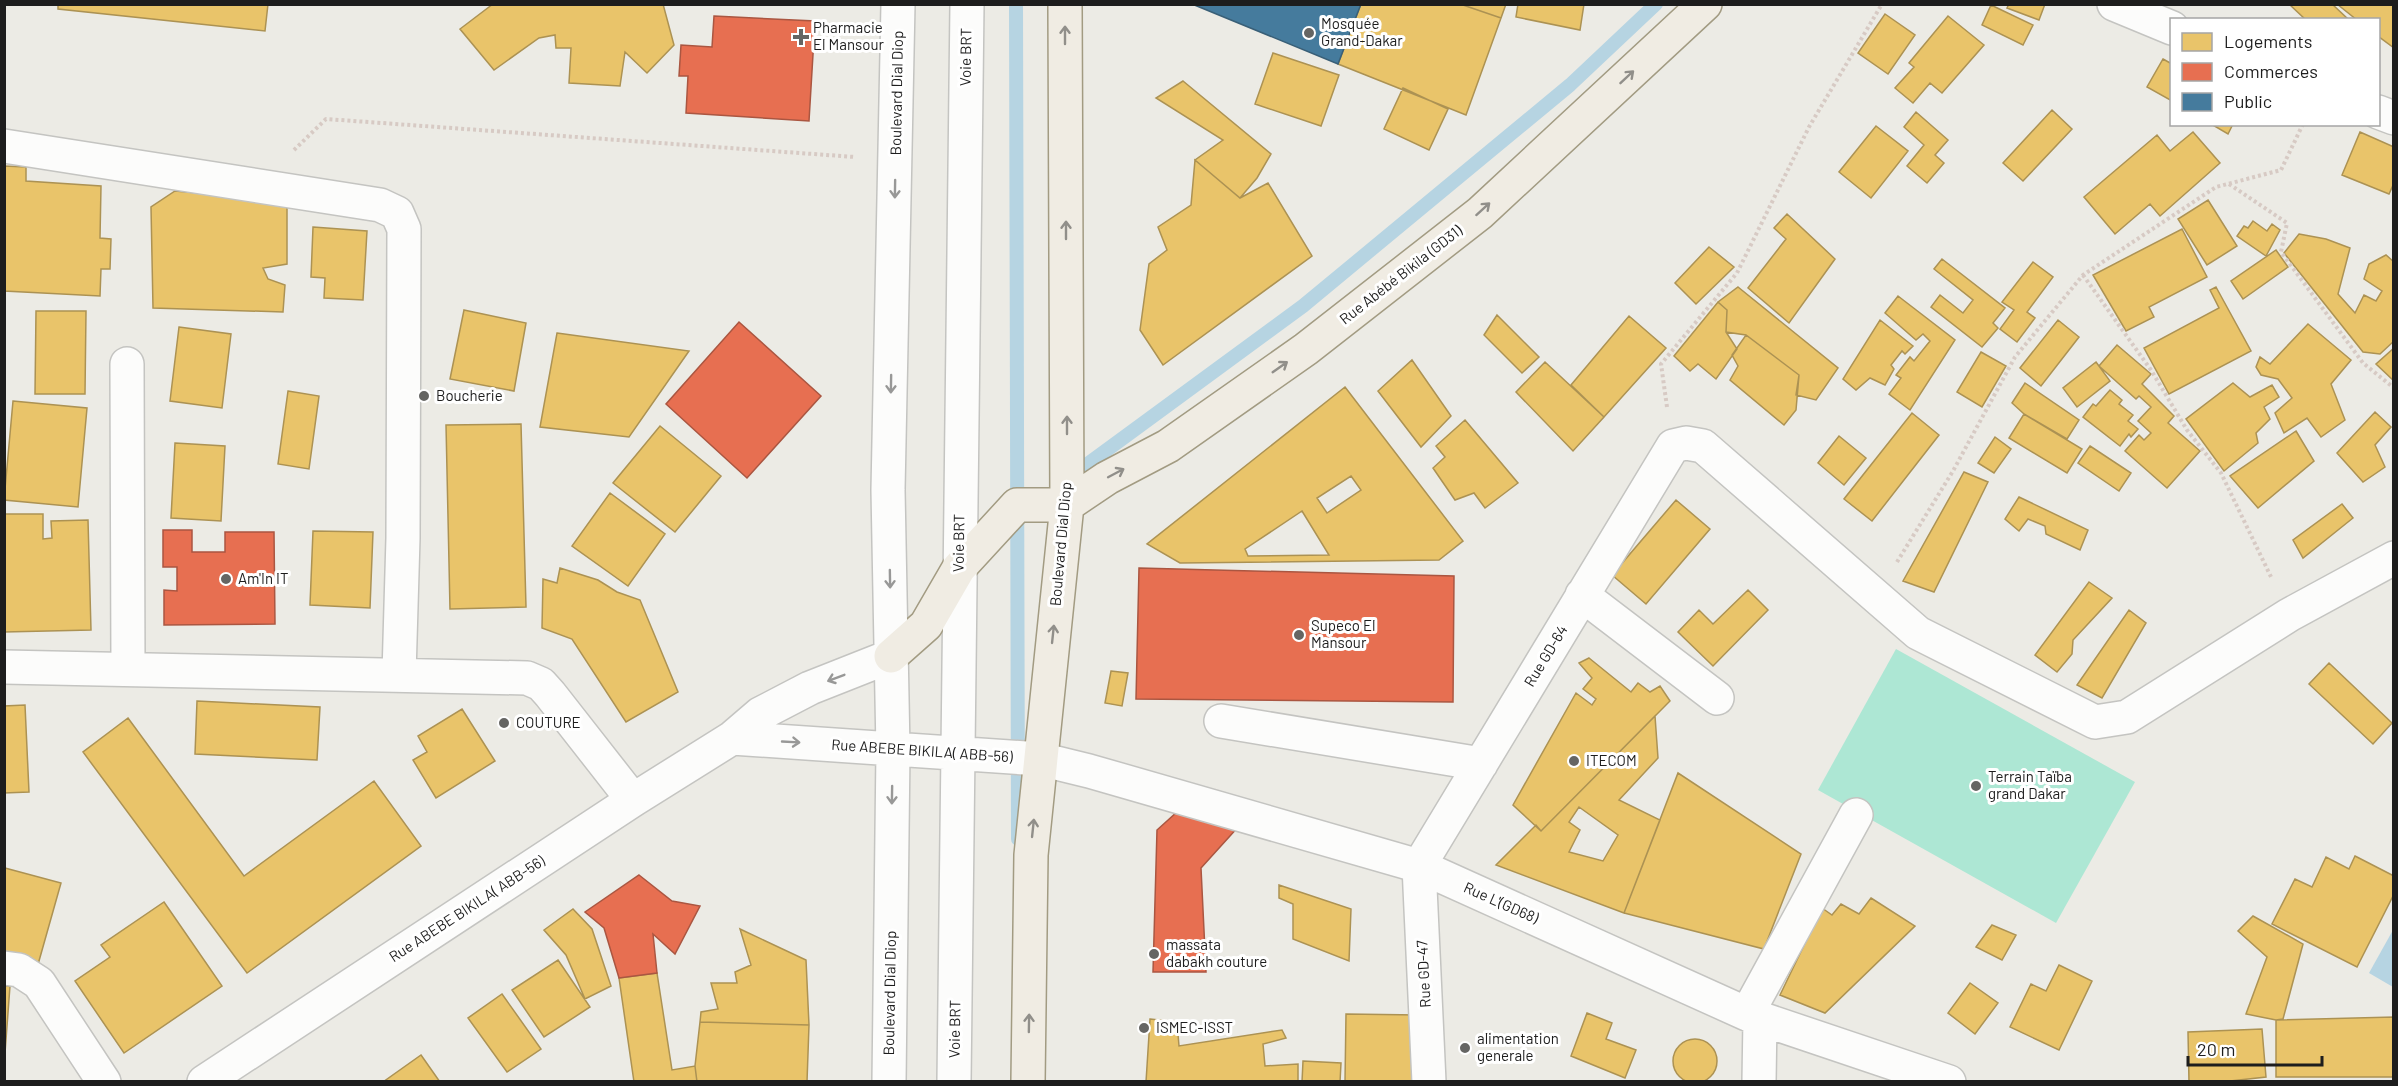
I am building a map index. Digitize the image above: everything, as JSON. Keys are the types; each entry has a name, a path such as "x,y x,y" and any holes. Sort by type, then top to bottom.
{"main road":[{"name":"Boulevard Dial Diop","path":"1028,1082 1031,855 1067,505 1065,4"},
{"name":"Rue Abébé Bikila (GD31)","path":"1067,505 1107,478 1168,446 1306,349 1471,220 1705,4"},
{"path":"891,656 926,625 959,568 1017,505 1067,505"}],"street":[{"name":"Boulevard Dial Diop","path":"889,1082 893,750 888,490 898,4"},
{"name":"Voie BRT","path":"954,1082 967,4"},
{"path":"2114,4 2170,27"},
{"path":"2380,112 2394,118"},
{"path":"4,146 380,205 397,213 404,229 403,538 399,674"},
{"path":"127,364 128,669"},
{"path":"1673,446 1686,443 1703,446 1918,633 2095,722 2127,717 2289,615 2394,558"},
{"name":"Rue GD-64","path":"1419,866 1673,446"},
{"path":"1582,595 1717,698"},
{"name":"Rue ABEBE BIKILA( ABB-56)","path":"204,1082 633,800 732,738 760,714 810,688 891,656"},
{"path":"4,667 527,678 541,684 633,800"},
{"path":"1221,721 1481,764"},
{"name":"Rue ABEBE BIKILA( ABB-56)","path":"732,738 1040,759"},
{"name":"Rue L'(GD68)","path":"1040,759 1419,866 1753,1016 1949,1082"},
{"path":"1759,1082 1753,1016 1856,815"},
{"name":"Rue GD-47","path":"1419,866 1429,1082"},
{"path":"4,968 19,970 39,983 104,1082"}],"path":[{"path":"1673,446 1661,364 1737,273 1809,127 1882,4"},
{"path":"257,186 326,119 896,159"},
{"path":"1875,595 1953,471 2015,357 2083,275 2216,187 2281,170 2302,126"},
{"path":"2229,183 2287,223 2281,252 2363,363 2394,388"},
{"path":"2083,275 2151,370 2187,430 2221,473 2289,615"}],"green space":[{"name":"Terrain Taïba grand Dakar","path":"1896,649 2135,782 2056,923 1818,790"}],"water":[{"path":"2394,931 2393,987 2369,973"}],"building: Logements":[{"path":"58,4 268,4 265,31 58,9"},
{"path":"493,4 663,4 674,45 647,73 625,52 620,86 569,83 571,48 556,48 555,35 539,38 494,70 460,29"},
{"path":"1361,4 1460,4 1501,18 1466,115 1338,64"},
{"path":"1460,4 1506,4 1501,18"},
{"path":"1518,4 1584,4 1580,30 1516,17"},
{"path":"2009,4 2045,4 2039,20 2007,8"},
{"path":"2289,4 2332,4 2347,18 2304,18"},
{"path":"2337,4 2394,4 2394,48 2380,38 2380,18 2354,18"},
{"path":"1991,5 2033,25 2023,45 1982,25"},
{"path":"1885,14 1915,35 1888,74 1858,53"},
{"path":"1948,16 1984,45 1942,93 1930,83 1913,103 1895,88 1914,67 1909,63"},
{"path":"1273,53 1339,75 1321,126 1255,104"},
{"path":"2163,59 2170,63 2170,100 2147,87"},
{"path":"1183,81 1271,154 1257,178 1240,198 1195,160 1223,140 1156,98"},
{"path":"1403,88 1448,109 1429,150 1384,129"},
{"path":"2052,110 2072,129 2023,181 2003,163"},
{"path":"1916,112 1948,140 1935,155 1944,163 1927,183 1907,166 1924,145 1904,127"},
{"path":"1876,126 1908,151 1871,198 1839,172"},
{"path":"2214,126 2232,126 2228,134"},
{"path":"2193,132 2220,163 2160,216 2150,204 2115,234 2084,197 2157,135 2170,151"},
{"path":"2360,132 2394,147 2394,183 2389,194 2342,175"},
{"path":"1195,160 1240,198 1268,183 1312,256 1163,365 1140,330 1149,264 1167,250 1158,227 1191,205"},
{"path":"4,166 26,167 26,181 101,186 100,238 111,239 110,269 101,269 100,296 4,291"},
{"path":"175,191 287,201 287,264 263,268 268,279 285,285 283,312 153,308 151,207"},
{"path":"2208,200 2237,246 2207,265 2178,219"},
{"path":"1787,214 1835,259 1789,323 1748,288 1786,239 1774,228"},
{"path":"2253,221 2267,231 2272,224 2280,230 2266,256 2237,236 2244,226 2248,228"},
{"path":"313,227 367,231 363,300 324,298 325,278 311,277"},
{"path":"2182,229 2207,277 2149,307 2154,317 2126,331 2093,275"},
{"path":"2299,234 2326,239 2350,248 2338,294 2355,313 2364,295 2376,301 2382,291 2364,279 2369,264 2386,255 2394,262 2394,341 2380,354 2363,352 2284,253"},
{"path":"1709,247 1734,267 1696,304 1675,283"},
{"path":"2276,250 2288,267 2243,299 2231,281"},
{"path":"1942,259 2005,308 1993,323 1998,328 1982,347 1931,307 1940,295 1963,313 1973,300 1934,269"},
{"path":"2033,262 2053,277 2027,312 2035,318 2017,342 2000,329 2014,310 2002,302"},
{"path":"1738,287 1838,368 1816,400 1796,395 1799,375 1746,335 1726,332 1727,310 1718,302"},
{"path":"2216,287 2251,351 2169,394 2144,348 2219,308 2210,290"},
{"path":"1898,296 1955,340 1910,410 1889,394 1901,378 1896,375 1910,357 1914,361 1930,341 1923,334 1916,340 1885,313"},
{"path":"1718,302 1727,310 1726,332 1737,349 1716,379 1698,364 1690,371 1674,356"},
{"path":"464,310 526,323 514,391 450,379"},
{"path":"36,311 86,311 85,394 35,394"},
{"path":"1497,315 1539,357 1522,373 1484,335"},
{"path":"1629,316 1666,348 1604,417 1571,385"},
{"path":"1880,320 1913,346 1905,354 1902,351 1891,365 1894,369 1885,385 1870,378 1856,390 1843,379"},
{"path":"2058,320 2079,337 2041,386 2020,368"},
{"path":"2308,324 2351,360 2331,384 2345,420 2321,437 2307,418 2284,433 2275,413 2292,398 2278,379 2261,375 2256,367 2260,357 2270,364"},
{"path":"179,327 231,334 222,408 170,401"},
{"path":"557,333 689,351 629,437 540,427"},
{"path":"1746,335 1799,375 1796,410 1784,425 1730,380 1738,366 1732,355"},
{"path":"2117,345 2151,374 2142,384 2174,416 2168,423 2200,451 2167,488 2125,451 2139,435 2144,440 2151,433 2138,421 2151,407 2139,396 2136,399 2099,366"},
{"path":"2394,348 2394,381 2376,364"},
{"path":"1981,352 2006,366 1982,407 1957,392"},
{"path":"1412,360 1451,416 1421,447 1378,391"},
{"path":"1545,362 1604,417 1573,451 1516,392"},
{"path":"2096,362 2110,381 2077,407 2063,388"},
{"path":"2025,383 2079,420 2067,439 2024,414 2012,403"},
{"path":"2233,383 2250,397 2272,385 2279,397 2264,407 2270,419 2256,433 2258,443 2224,471 2186,419"},
{"path":"1345,387 1463,541 1439,560 1180,563 1147,544","holes":["1351,476 1361,490 1327,513 1317,498","1302,511 1329,555 1248,556 1245,549"]},
{"path":"2110,390 2122,400 2119,404 2133,415 2128,421 2138,429 2131,437 2129,434 2120,446 2083,417 2093,404 2096,406"},
{"path":"288,391 319,396 309,469 278,464"},
{"path":"13,401 87,408 78,507 4,500"},
{"path":"2375,412 2391,427 2375,445 2385,467 2363,482 2337,453"},
{"path":"1912,413 1939,435 1872,521 1844,499"},
{"path":"2024,414 2082,449 2067,473 2009,438"},
{"path":"1465,420 1518,483 1485,508 1474,493 1455,500 1433,468 1445,457 1436,446"},
{"path":"521,424 526,607 450,609 446,425"},
{"path":"660,426 721,476 675,532 613,483"},
{"path":"2296,431 2314,461 2258,508 2230,476"},
{"path":"1839,436 1866,458 1844,485 1818,463"},
{"path":"1995,437 2011,449 1994,473 1978,463"},
{"path":"175,443 225,446 221,521 171,518"},
{"path":"2090,446 2131,473 2119,491 2078,463"},
{"path":"1964,472 1988,482 1934,592 1903,581"},
{"path":"610,493 665,534 628,586 572,546"},
{"path":"2019,497 2088,530 2080,550 2046,534 2045,526 2028,519 2019,531 2005,519"},
{"path":"1676,500 1710,529 1646,604 1612,575"},
{"path":"2342,504 2353,518 2303,558 2293,540"},
{"path":"4,514 43,514 43,539 52,538 51,521 88,520 91,630 4,632"},
{"path":"313,531 373,532 370,608 310,605"},
{"path":"560,568 598,580 617,592 640,600 678,692 626,722 572,639 542,628 543,579 557,583"},
{"path":"2089,582 2112,598 2073,640 2072,654 2057,672 2035,655"},
{"path":"1748,590 1768,610 1713,666 1678,632 1699,610 1713,624"},
{"path":"2129,610 2146,623 2102,698 2077,685"},
{"name":"ITECOM","path":"1589,658 1631,692 1638,683 1650,692 1660,686 1670,701 1541,831 1513,805 1576,693 1592,705 1596,699 1583,689 1592,678 1579,663"},
{"path":"2329,663 2392,723 2373,744 2309,684"},
{"path":"1111,671 1128,673 1122,706 1105,703"},
{"path":"197,701 320,707 317,760 195,754"},
{"path":"25,705 29,792 4,793 4,706"},
{"path":"462,709 495,761 436,798 413,760 427,752 418,736"},
{"path":"1655,716 1658,758 1619,800 1660,820 1624,913 1496,865 1536,825 1541,831","holes":["1579,807 1618,835 1603,861 1569,852 1580,830 1569,822"]},
{"path":"128,718 244,876 374,781 421,846 247,973 83,752"},
{"path":"1678,773 1801,854 1764,949 1624,913"},
{"path":"2355,856 2394,876 2394,894 2357,967 2272,924 2295,879 2312,887 2326,857 2349,869"},
{"path":"5,868 61,883 37,968 4,959"},
{"path":"1279,885 1351,909 1349,961 1293,939 1293,904 1279,898"},
{"path":"1871,898 1915,926 1825,1013 1780,995 1822,908 1832,915 1841,904 1859,914"},
{"path":"164,902 222,986 124,1053 75,981 110,957 101,945"},
{"path":"573,909 592,929 611,986 585,999 566,955 544,930"},
{"path":"2253,916 2303,944 2283,1019 2276,1020 2246,1014 2267,957 2238,931"},
{"path":"1992,925 2016,935 2002,960 1976,947"},
{"path":"740,929 806,960 809,1025 700,1022 701,1012 718,1009 711,983 737,983 735,972 751,965"},
{"path":"558,960 590,1007 544,1037 512,990"},
{"path":"2059,965 2092,981 2059,1050 2010,1027 2031,984 2046,991"},
{"path":"657,973 672,1070 695,1066 697,1082 634,1082 619,978"},
{"path":"1970,983 1998,1003 1975,1034 1948,1013"},
{"path":"4,986 10,986 5,1053 4,1053"},
{"path":"502,994 541,1049 507,1072 468,1018"},
{"path":"1587,1013 1612,1023 1606,1039 1636,1050 1625,1078 1571,1056"},
{"path":"1346,1014 1418,1015 1418,1082 1345,1082"},
{"path":"2394,1017 2394,1077 2276,1077 2276,1020"},
{"path":"1150,1019 1177,1022 1179,1046 1282,1030 1286,1038 1263,1044 1265,1066 1298,1064 1298,1082 1146,1082"},
{"path":"700,1022 809,1025 807,1082 697,1082 695,1066"},
{"path":"2262,1029 2266,1077 2221,1082 2189,1082 2188,1032"},
{"path":"1695,1039 1710,1046 1717,1061 1710,1076 1695,1083 1680,1076 1673,1061 1680,1046"},
{"path":"421,1055 440,1082 383,1082"},
{"path":"1303,1061 1341,1063 1340,1082 1302,1082"}],"building: Commerces":[{"path":"714,16 815,21 809,121 686,113 688,76 679,76 681,45 712,47"},
{"path":"739,322 821,396 747,478 666,404"},
{"name":"Am'In IT","path":"163,530 192,530 192,552 225,552 225,532 274,532 275,624 164,625 164,590 177,591 177,567 163,567"},
{"path":"1139,568 1454,576 1453,702 1136,699"},
{"path":"1187,803 1239,826 1201,868 1206,972 1153,972 1157,830"},
{"path":"639,875 672,901 700,906 675,954 653,934 657,973 619,978 604,928 585,912"}],"building: Public":[{"path":"1192,4 1361,4 1338,64"}],"waterway":[{"path":"1016,4 1018,839"},
{"path":"1070,477 1303,306 1570,85 1656,4"}],"place":[{"name":"Mosquée Grand-Dakar","path":"1309,33"},
{"name":"Pharmacie El Mansour","path":"801,37"},
{"name":"Boucherie","path":"424,396"},
{"name":"Am'In IT","path":"226,579"},
{"name":"Supeco El Mansour","path":"1299,635"},
{"name":"COUTURE","path":"504,723"},
{"name":"ITECOM","path":"1574,761"},
{"name":"Terrain Taïba grand Dakar","path":"1976,786"},
{"name":"massata dabakh couture","path":"1154,954"},
{"name":"ISMEC-ISST","path":"1144,1028"},
{"name":"alimentation generale","path":"1465,1048"}]}
